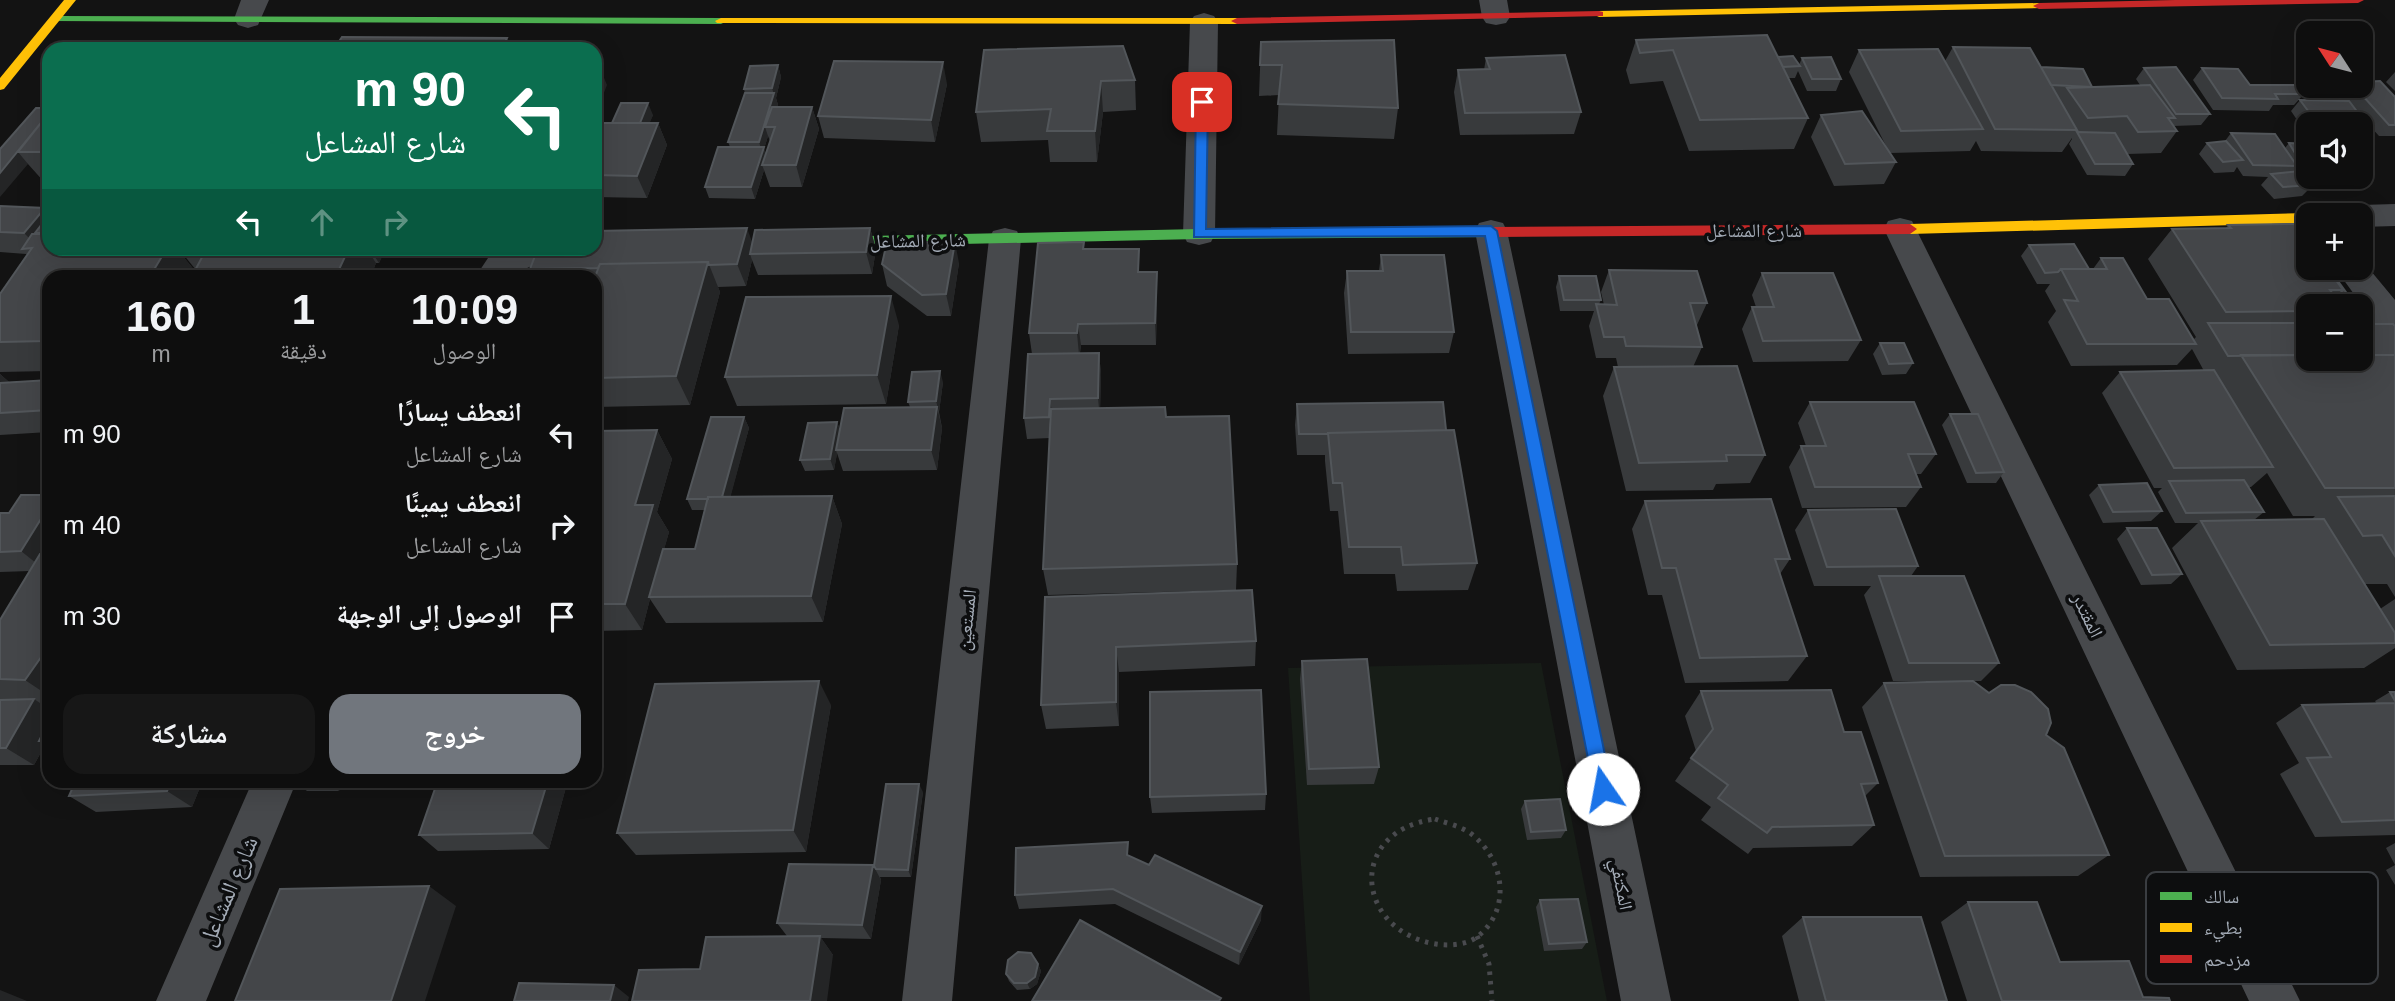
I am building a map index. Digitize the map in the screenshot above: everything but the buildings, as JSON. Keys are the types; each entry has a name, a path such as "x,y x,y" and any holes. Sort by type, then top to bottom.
{"street":[{"path":"0,86 70,0"},
{"path":"55,19 251,10 1204,22 1494,8 2358,0"},
{"path":"1199,234 1204,22"},
{"path":"2373,216 2395,215"},
{"name":"شارع المشاعل","path":"800,242 1199,234 1900,229 2296,218"},
{"name":"المقتدر","path":"1900,229 2212,872"},
{"name":"المكتفي","path":"1491,231 1646,1001"},
{"name":"المستعين","path":"927,1001 1005,239"},
{"path":"497,270 500,266 523,256"},
{"path":"2360,280 2395,325"},
{"name":"شارع المشاعل","path":"181,1001 272,788"},
{"name":"المقتدر","path":"2267,984 2275,1001"}],"path":[{"path":"1435,819 1461,826 1484,843 1498,866 1502,892 1495,918 1477,936 1466,943 1438,946 1410,938 1388,920 1375,895 1372,869 1380,845 1388,835 1409,822 1435,819"},
{"path":"1477,936 1489,964 1492,1001"}],"shaded area":[{"path":"1541,663 1607,1001 1310,1001 1288,668"}],"traffic: fast":[{"path":"55,19 721,21"},
{"path":"823,242 1199,234 1494,232"}],"traffic: slow":[{"path":"0,86 70,0"},
{"path":"1599,14 2039,6"},
{"path":"721,21 1237,21"},
{"path":"1910,229 2296,218"}],"traffic: jam":[{"path":"2039,6 2358,0"},
{"path":"1237,21 1599,14"},
{"path":"1494,232 1910,229"}],"route":[{"path":"1202,102 1199,234 1491,231 1603,789"}]}
